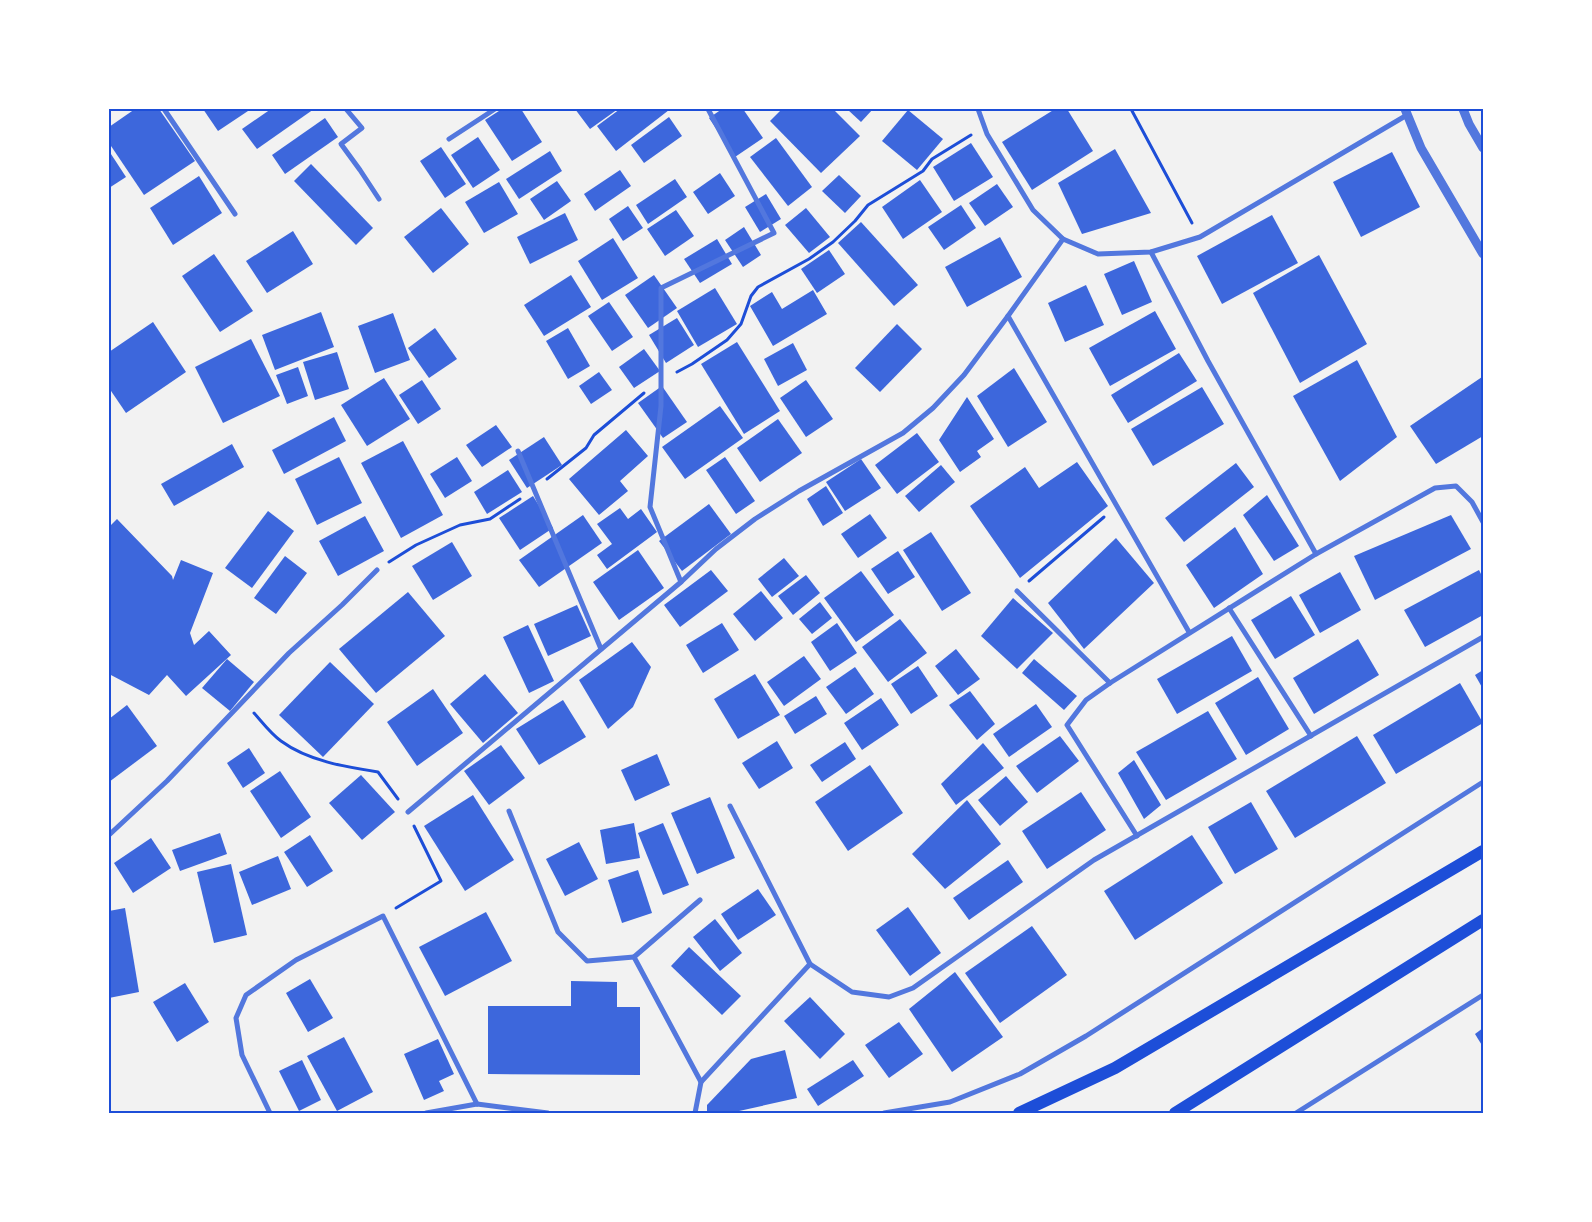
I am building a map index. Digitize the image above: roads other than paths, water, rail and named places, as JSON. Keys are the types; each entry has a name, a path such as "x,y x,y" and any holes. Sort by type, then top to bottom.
{"main road":[{"path":"1019,1113 1115,1068 1483,851"},
{"path":"1175,1113 1483,920"}],"street":[{"path":"164,109 235,214"},
{"path":"346,109 362,128 341,144 379,199"},
{"path":"449,139 496,109"},
{"path":"681,582 650,507 661,406 662,288 774,233 708,109"},
{"path":"978,109 987,134 1033,210 1063,239 1098,254 1152,252 1200,237 1406,112 1421,148 1483,254"},
{"path":"1463,109 1469,124 1483,148"},
{"path":"408,812 681,582 716,549 755,519 799,491 903,433 933,408 964,375 1063,239"},
{"path":"1152,252 1208,362 1316,554"},
{"path":"1008,316 1189,632"},
{"path":"518,451 601,649"},
{"path":"1137,836 1067,725 1086,700 1189,632 1316,554 1435,488 1456,486 1472,502 1483,522"},
{"path":"109,835 167,781 289,653 377,570"},
{"path":"1017,591 1110,683"},
{"path":"1229,608 1311,736"},
{"path":"730,806 810,964 852,992 889,997 913,988 1094,860 1483,637"},
{"path":"884,1113 950,1102 1020,1074 1086,1036 1483,782"},
{"path":"509,811 558,932 587,961 634,956 700,900"},
{"path":"270,1113 242,1054 236,1018 246,995 296,960 383,916 477,1104"},
{"path":"634,956 701,1082"},
{"path":"696,1113 701,1082 810,964"},
{"path":"1296,1113 1483,995"},
{"path":"426,1113 477,1104 548,1113"}]}
